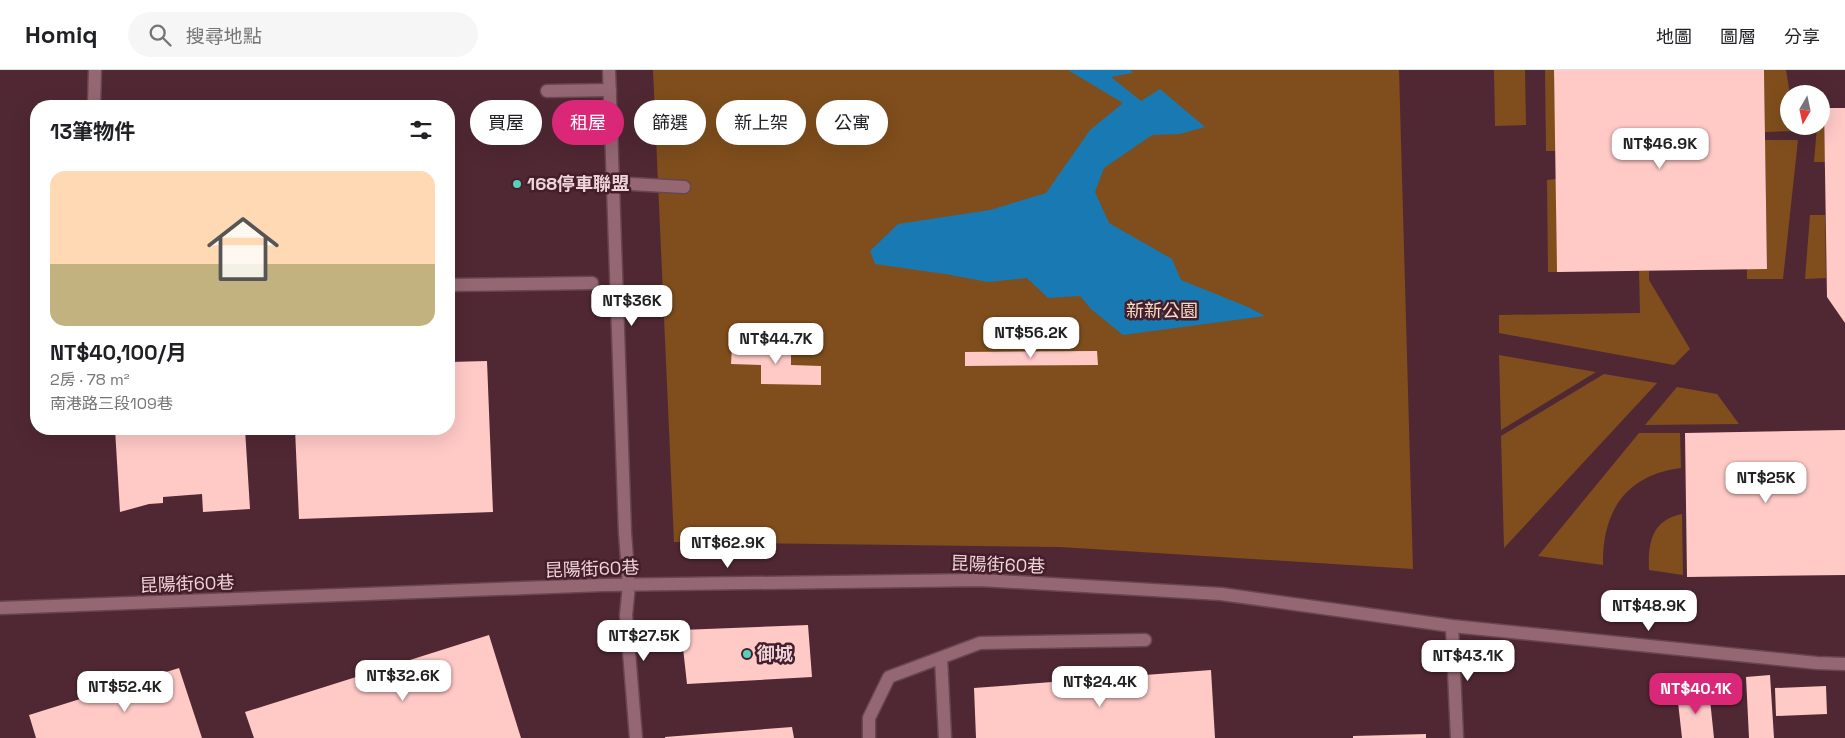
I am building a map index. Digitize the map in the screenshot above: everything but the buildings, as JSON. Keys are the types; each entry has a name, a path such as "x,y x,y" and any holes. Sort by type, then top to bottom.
{"street":[{"path":"94,100 95,70"},
{"path":"609,70 629,585 626,615 636,738"},
{"path":"547,91 610,90"},
{"path":"613,183 684,187"},
{"path":"455,285 592,283"},
{"name":"昆陽街60巷","path":"0,608 629,585 980,580 1221,594 1452,626 1817,663 1845,664"},
{"path":"1452,626 1457,738"},
{"path":"869,738 869,718 889,677 980,643 1145,640"},
{"path":"941,658 945,738"}],"green space":[{"name":"新新公園","path":"653,70 1399,70 1413,569 1060,547 674,542 656,145 706,145 706,100 654,100"},
{"path":"1494,70 1525,70 1526,125 1495,126"},
{"path":"1545,70 1554,70 1556,151 1546,151"},
{"path":"1764,70 1786,70 1788,85 1780,85 1780,132 1765,132"},
{"path":"1816,135 1824,135 1825,162 1814,162"},
{"path":"1765,140 1798,140 1783,279 1747,279 1747,269 1767,269"},
{"path":"1556,179 1557,272 1548,272 1547,180"},
{"path":"1810,215 1825,215 1826,278 1805,279"},
{"path":"1639,271 1649,271 1649,280 1690,349 1674,365 1499,333 1499,315 1640,313"},
{"path":"1499,355 1596,372 1501,430"},
{"path":"1604,374 1657,383 1504,548 1501,436"},
{"path":"1677,387 1717,394 1739,424 1645,425"},
{"path":"1639,433 1680,433 1681,468 1662,472 1645,479 1621,499 1613,512 1607,528 1603,565 1538,556"},
{"path":"1682,514 1683,575 1649,570 1649,551 1654,534 1664,522"}],"water":[{"path":"1068,70 1131,70 1132,73 1111,77 1141,101 1160,89 1205,127 1180,134 1152,135 1104,168 1095,192 1109,223 1172,259 1181,280 1248,307 1265,316 1123,335 1091,309 1080,296 1048,298 1027,278 988,282 875,264 870,251 898,224 990,210 1046,193 1090,130 1123,103"}],"place":[{"name":"168停車聯盟","path":"517,184"},
{"name":"御城","path":"747,654"}]}
